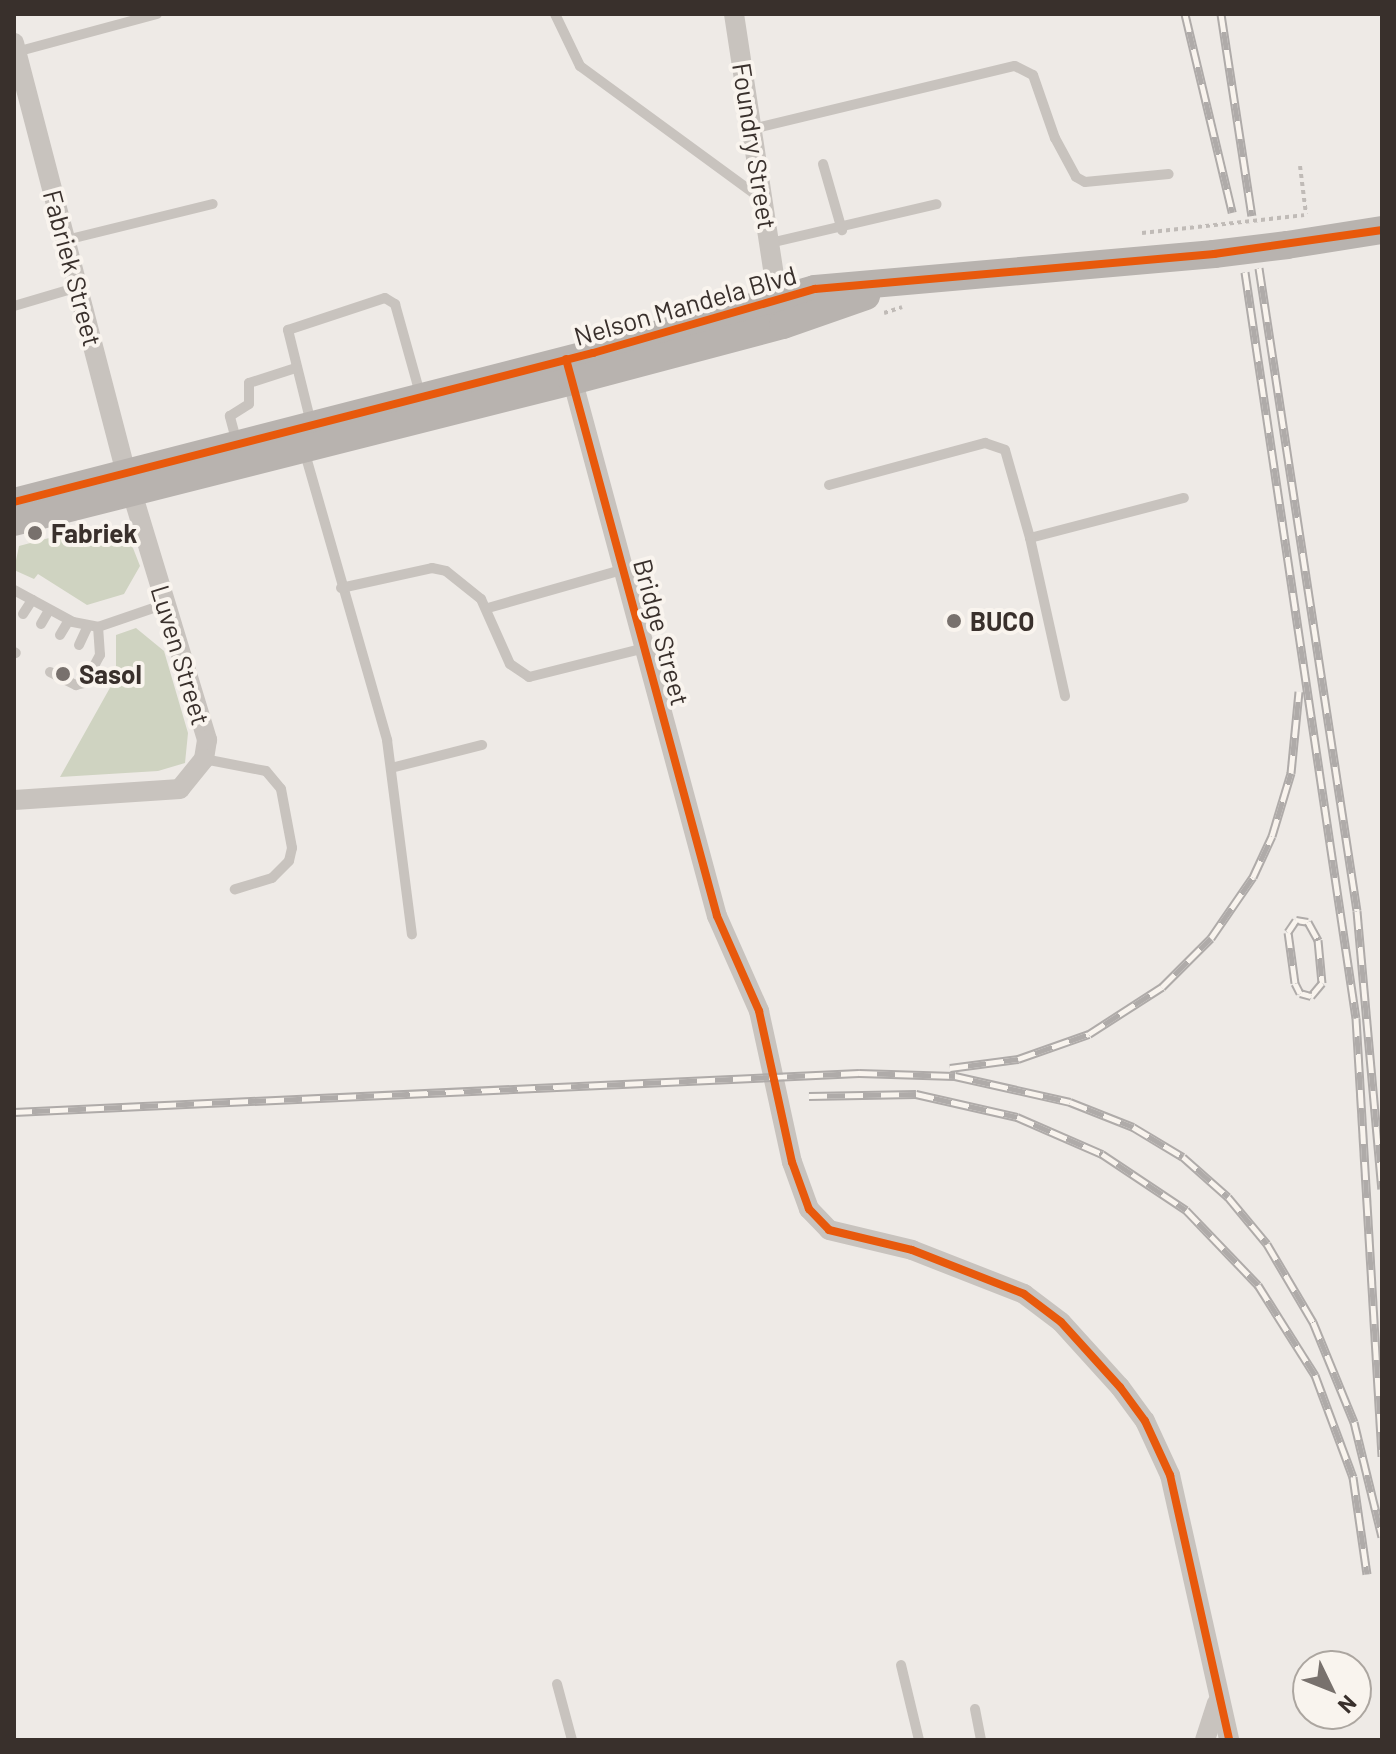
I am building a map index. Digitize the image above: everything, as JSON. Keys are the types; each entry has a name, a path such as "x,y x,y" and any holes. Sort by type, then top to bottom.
{"street":[{"name":"Foundry Street","path":"734,14 780,312"},
{"name":"Fabriek Street","path":"15,48 129,483"},
{"name":"Nelson Mandela Blvd","path":"14,502 129,483 569,370 780,312 910,283 1214,254 1382,230"},
{"name":"Nelson Mandela Blvd","path":"14,522 237,444 308,437 421,397 569,370"},
{"name":"Bridge Street","path":"569,370 717,916 759,1011 792,1162 818,1222 839,1233 912,1250 1024,1294 1087,1349 1145,1421 1170,1475 1217,1703 1229,1740"},
{"name":"Luven Street","path":"14,800 180,789 204,759 207,740 129,483"},
{"path":"1205,1740 1217,1703"}],"lane":[{"path":"15,48 157,14"},
{"path":"555,14 563,38 588,73 763,200"},
{"path":"752,129 1015,66 1033,75 1055,138 1076,177 1085,182 1169,174"},
{"path":"823,164 842,230"},
{"path":"66,240 213,204"},
{"path":"770,243 842,230 937,204"},
{"path":"14,306 78,287"},
{"path":"412,934 391,768 341,588 296,368 286,335 293,324 385,298 395,304 421,397"},
{"path":"237,444 230,416 249,404 249,383 296,368"},
{"path":"829,485 996,444 1005,450 1030,538 1065,696"},
{"path":"1030,538 1184,498"},
{"path":"341,588 432,568 466,583 488,608 510,664 524,676 645,648"},
{"path":"488,608 625,569"},
{"path":"15,592 69,620 93,627 165,604"},
{"path":"23,614 32,600"},
{"path":"41,624 49,610"},
{"path":"60,635 69,620"},
{"path":"79,645 93,627"},
{"path":"58,673 85,683 100,655 93,627"},
{"path":"391,768 482,745"},
{"path":"204,759 266,771 281,789 292,848 289,861 272,878 235,889"},
{"path":"901,1665 919,1740"},
{"path":"557,1684 572,1740"},
{"path":"975,1709 981,1740"}],"path":[{"path":"1300,166 1306,214"}],"green space":[{"path":"98,525 112,527 133,548 140,566 124,594 87,605 38,574 34,579 14,570 19,546"},
{"path":"136,628 164,651 188,733 185,763 158,771 60,777 116,677 116,635"}],"railway":[{"path":"1185,14 1232,212"},
{"path":"1221,14 1252,216"},
{"path":"1259,268 1357,911 1382,1189"},
{"path":"1245,272 1356,1018 1382,1456"},
{"path":"950,1068 1018,1059 1089,1034 1162,987 1211,938 1253,877 1272,836 1291,773 1299,691"},
{"path":"1296,920 1308,922 1318,940 1322,983 1311,996 1300,993 1295,983 1288,932 1296,920"},
{"path":"14,1112 859,1073 955,1076 1070,1102 1133,1127 1183,1157 1228,1197 1267,1244 1313,1322 1354,1422 1382,1537"},
{"path":"809,1096 916,1094 1017,1117 1102,1154 1186,1210 1258,1285 1315,1375 1353,1477 1367,1574"}],"cycle path":[{"path":"14,502 593,353 815,289 1214,254 1382,230"},
{"path":"566,359 717,916 759,1011 792,1162 809,1209 829,1230 912,1250 1024,1294 1061,1322 1120,1387 1145,1421 1170,1475 1229,1740"}],"place":[{"name":"Fabriek","path":"35,533"},
{"name":"BUCO","path":"954,621"},
{"name":"Sasol","path":"63,674"}]}
